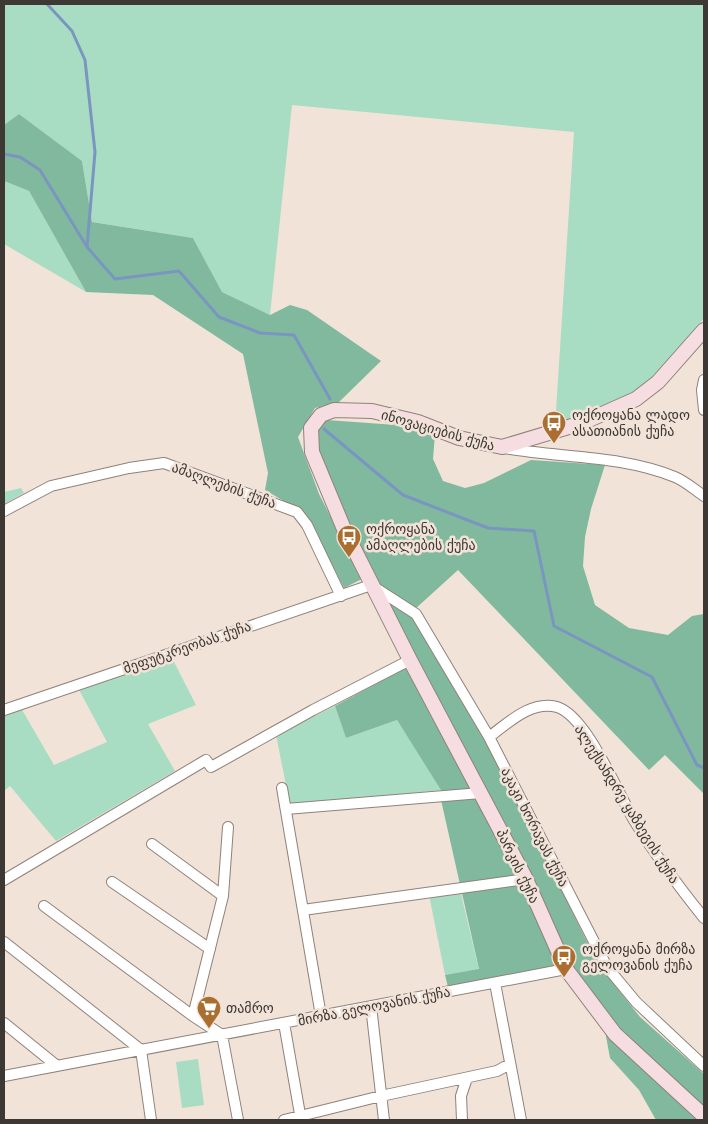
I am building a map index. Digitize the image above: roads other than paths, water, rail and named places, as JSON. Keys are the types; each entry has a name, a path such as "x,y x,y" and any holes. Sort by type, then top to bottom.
{"street":[{"name":"ინოვაციების ქუჩა","path":"371,585 344,529 312,452 311,428 321,415 334,410 372,411 418,422 459,438 502,447 591,420 636,398 658,382 703,336"},
{"path":"704,380 702,390 704,410"},
{"path":"502,447 541,455 644,466 677,478 704,496"},
{"name":"ამაღლების ქუჩა","path":"4,512 51,486 129,468 164,464 297,512 307,525 340,596"},
{"name":"მეფუტკრეობას ქუჩა","path":"4,710 371,585"},
{"name":"პარკის ქუჩა","path":"371,585 526,879 566,969 615,1034 704,1116"},
{"name":"აკაკი ხორავას ქუჩა","path":"371,585 416,614 489,736 606,967 636,1002 704,1066"},
{"path":"4,880 206,760 211,767 313,710 410,660"},
{"name":"ალექსანდრე ყაზბეგის ქუჩა","path":"489,736 527,709 554,706 567,711 589,737 635,821 667,871 704,918"},
{"path":"282,788 321,1016"},
{"path":"286,809 481,793"},
{"path":"193,1016 223,896 228,827"},
{"path":"152,844 223,896"},
{"path":"303,910 526,879"},
{"path":"112,882 210,949"},
{"path":"44,906 193,1016 222,1035 238,1120"},
{"path":"4,942 141,1050 151,1120"},
{"name":"მირზა გელოვანის ქუჩა","path":"4,1076 566,969"},
{"path":"495,983 520,1120"},
{"path":"371,1006 384,1120"},
{"path":"4,1023 57,1066"},
{"path":"284,1023 301,1118"},
{"path":"284,1120 301,1118 381,1096 497,1071 510,1064"},
{"path":"462,1120 461,1096 467,1078"}],"waterway":[{"path":"47,4 72,31 85,60 95,152 87,247"},
{"path":"4,154 20,157 40,170 87,247 115,279 179,271 219,317 260,333 294,335 330,399"},
{"path":"324,429 403,495 488,528 534,531 554,626 652,677 697,765 704,768"}],"place":[{"name":"ოქროყანა ლადო ასათიანის ქუჩა","path":"554,444"},
{"name":"ოქროყანა ამაღლების ქუჩა","path":"349,558"},
{"name":"ოქროყანა მირზა გელოვანის ქუჩა","path":"564,978"},
{"name":"თამრო","path":"209,1029"}]}
